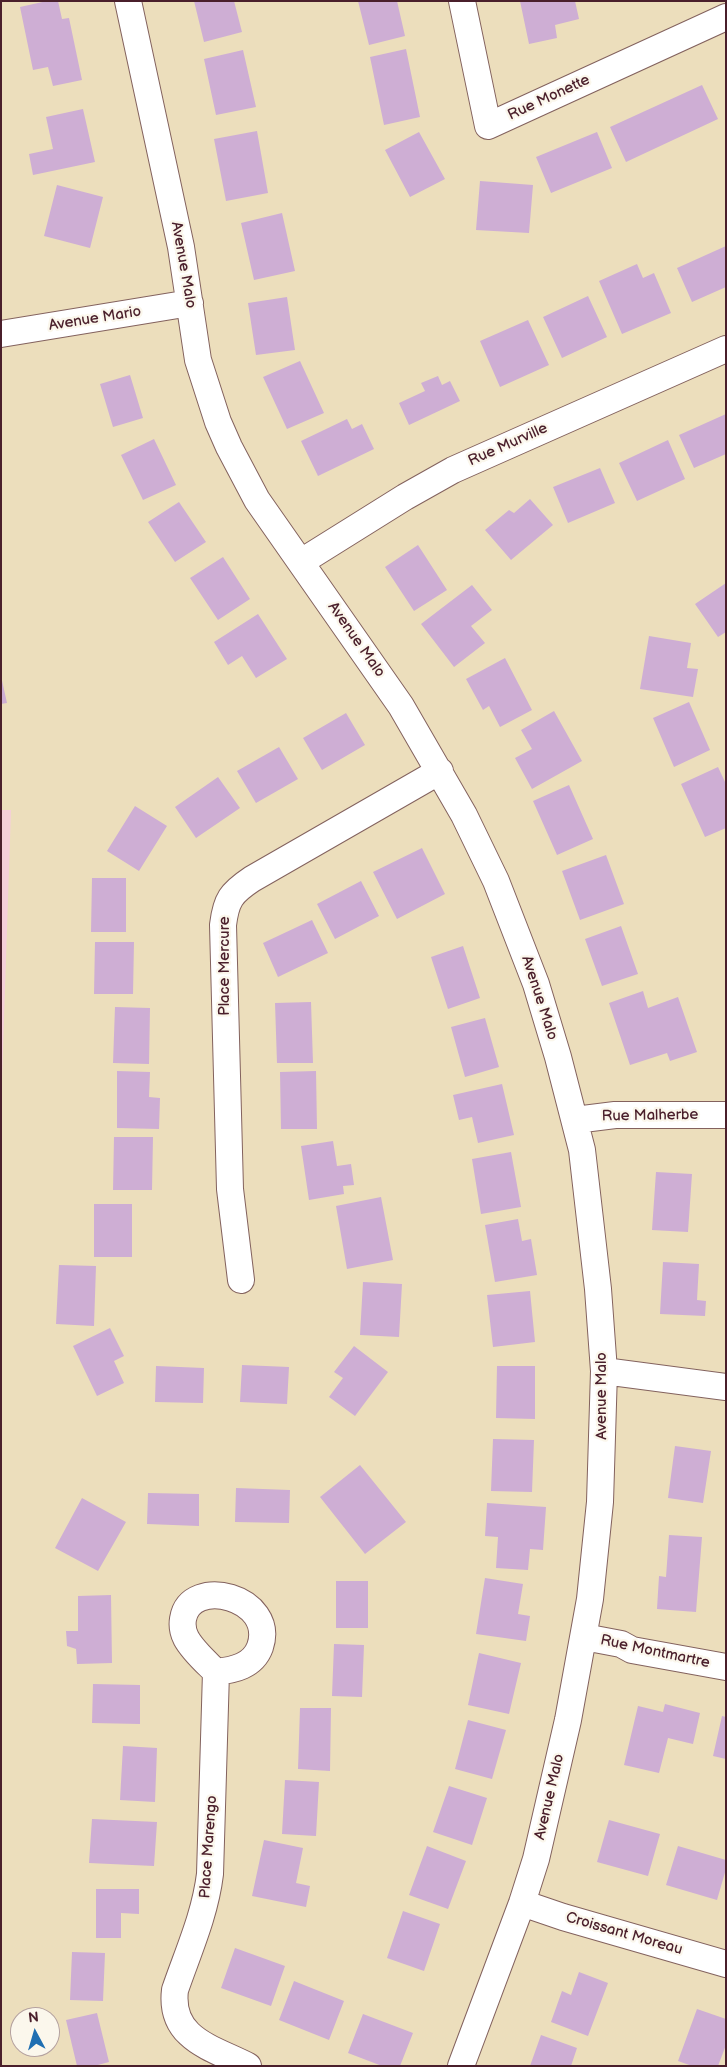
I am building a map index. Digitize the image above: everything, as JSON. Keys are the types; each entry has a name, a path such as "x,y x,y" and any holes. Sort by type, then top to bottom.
{"street":[{"name":"Avenue Malo","path":"128,1 181,247 198,360 218,422 257,500 382,676 440,771 496,881 523,949 547,1018 582,1150 598,1289 604,1372 600,1502 584,1637 568,1720 536,1859 522,1903 461,2066"},
{"name":"Rue Monette","path":"462,1 488,126 726,17"},
{"name":"Avenue Mario","path":"1,334 190,303"},
{"name":"Rue Murville","path":"300,562 405,496 453,470 726,349"},
{"name":"Place Mercure","path":"241,1280 230,1189 223,925 229,899 238,889 252,879 440,771"},
{"name":"Rue Malherbe","path":"575,1120 615,1115 726,1115"},
{"path":"604,1372 726,1387"},
{"name":"Rue Montmartre","path":"584,1637 621,1644 632,1650 726,1667"},
{"name":"Place Marengo","path":"216,1672 210,1874 207,1897 175,1990 174,2002 177,2019 185,2032 197,2041 248,2066"},
{"name":"Croissant Moreau","path":"522,1903 563,1917 726,1964"}],"shaded area":[{"path":"1,810 11,810 1,1109"}],"building":[{"path":"47,1 58,1 62,19 69,18 82,80 53,86 48,67 33,70 20,7"},
{"path":"194,1 234,1 242,32 204,42"},
{"path":"358,1 397,1 405,36 369,45"},
{"path":"520,1 575,1 579,19 555,25 557,38 529,44"},
{"path":"406,49 420,117 384,125 370,57"},
{"path":"243,50 256,107 216,115 204,59"},
{"path":"702,85 718,119 626,162 610,127"},
{"path":"83,109 95,162 33,175 29,154 53,149 46,117"},
{"path":"257,131 268,193 226,201 214,139"},
{"path":"419,132 445,179 410,197 385,150"},
{"path":"597,132 612,168 551,193 536,157"},
{"path":"480,181 533,185 529,233 476,230"},
{"path":"57,185 103,197 90,248 44,236"},
{"path":"282,213 295,271 254,280 241,223"},
{"path":"726,246 726,287 692,302 677,268"},
{"path":"637,264 643,278 654,273 671,313 622,334 599,281"},
{"path":"588,296 607,337 562,358 543,317"},
{"path":"287,297 295,350 256,355 248,303"},
{"path":"528,320 549,365 500,387 480,341"},
{"path":"300,361 324,413 287,429 263,377"},
{"path":"130,375 143,418 113,427 100,384"},
{"path":"438,376 442,385 450,381 460,401 409,425 399,403 425,391 421,383"},
{"path":"726,414 726,454 694,468 679,435"},
{"path":"347,419 352,429 362,424 374,449 318,476 301,441"},
{"path":"154,439 176,485 143,500 121,455"},
{"path":"668,440 685,479 637,501 619,463"},
{"path":"600,468 615,503 568,523 553,487"},
{"path":"530,499 553,525 511,560 485,530 509,510 514,513"},
{"path":"179,502 206,542 175,562 148,522"},
{"path":"418,545 447,590 414,611 385,567"},
{"path":"223,557 250,599 218,620 190,578"},
{"path":"726,583 726,632 718,637 695,604"},
{"path":"472,585 492,610 471,626 485,643 454,667 421,624"},
{"path":"258,614 287,659 256,678 242,656 228,665 214,642"},
{"path":"649,636 691,643 687,668 698,669 693,697 640,689"},
{"path":"505,658 532,710 500,727 489,706 483,710 466,679"},
{"path":"1,676 7,703 1,704"},
{"path":"689,702 710,750 674,767 653,718"},
{"path":"554,711 582,761 532,789 515,758 532,749 521,730"},
{"path":"346,713 365,745 322,770 303,738"},
{"path":"279,747 298,779 256,803 237,771"},
{"path":"718,767 726,784 726,828 705,837 681,784"},
{"path":"218,777 240,808 196,838 175,807"},
{"path":"569,785 593,839 557,855 533,801"},
{"path":"135,806 167,826 139,871 107,851"},
{"path":"422,848 445,894 397,919 373,872"},
{"path":"606,855 624,904 580,920 562,871"},
{"path":"92,878 126,878 126,932 91,932"},
{"path":"361,881 379,916 335,939 317,904"},
{"path":"312,920 328,953 278,977 263,943"},
{"path":"621,926 638,974 602,986 585,939"},
{"path":"95,942 134,942 133,994 94,994"},
{"path":"463,946 480,998 448,1009 431,957"},
{"path":"643,991 648,1008 678,997 697,1052 670,1061 667,1053 630,1065 609,1003"},
{"path":"311,1002 313,1063 277,1063 275,1003"},
{"path":"115,1007 150,1008 149,1064 113,1063"},
{"path":"485,1018 499,1067 465,1077 451,1027"},
{"path":"117,1071 150,1072 149,1097 160,1098 159,1129 117,1128"},
{"path":"316,1071 317,1129 281,1129 280,1072"},
{"path":"502,1084 514,1135 478,1143 472,1117 459,1120 453,1095"},
{"path":"114,1137 153,1137 152,1190 113,1190"},
{"path":"333,1141 337,1166 351,1164 354,1185 343,1186 344,1194 309,1200 301,1146"},
{"path":"511,1152 521,1207 481,1214 472,1159"},
{"path":"656,1172 692,1174 688,1232 652,1230"},
{"path":"381,1197 393,1260 347,1269 336,1206"},
{"path":"94,1204 132,1204 132,1257 94,1257"},
{"path":"518,1219 522,1241 531,1239 537,1275 495,1282 485,1225"},
{"path":"663,1262 699,1264 697,1300 706,1301 705,1316 660,1314"},
{"path":"59,1265 96,1266 94,1326 56,1324"},
{"path":"363,1282 402,1284 399,1337 360,1335"},
{"path":"530,1291 535,1342 493,1347 487,1295"},
{"path":"110,1328 124,1356 114,1361 124,1383 97,1396 73,1346"},
{"path":"354,1346 388,1372 355,1416 329,1397 343,1378 334,1372"},
{"path":"242,1365 289,1367 287,1404 240,1402"},
{"path":"156,1366 204,1368 203,1403 155,1402"},
{"path":"497,1366 535,1366 535,1419 496,1418"},
{"path":"493,1439 534,1440 532,1492 491,1491"},
{"path":"675,1446 711,1451 703,1503 668,1498"},
{"path":"360,1465 406,1522 365,1554 320,1497"},
{"path":"236,1488 290,1490 289,1523 235,1522"},
{"path":"148,1493 199,1494 199,1526 147,1524"},
{"path":"82,1498 126,1522 98,1571 55,1548"},
{"path":"487,1503 546,1507 543,1550 530,1549 528,1570 496,1568 498,1537 485,1536"},
{"path":"669,1535 702,1537 696,1612 657,1609 659,1576 666,1577"},
{"path":"485,1578 523,1584 518,1614 530,1616 526,1641 476,1634"},
{"path":"336,1581 368,1581 368,1628 336,1628"},
{"path":"111,1595 112,1663 77,1664 76,1649 67,1646 66,1631 78,1631 78,1596"},
{"path":"334,1644 364,1645 362,1697 332,1696"},
{"path":"479,1653 521,1663 509,1714 468,1705"},
{"path":"93,1684 140,1685 140,1724 92,1723"},
{"path":"665,1704 700,1713 693,1744 668,1738 659,1773 624,1765 638,1706 663,1712"},
{"path":"300,1708 331,1708 330,1771 298,1769"},
{"path":"722,1716 726,1717 726,1759 713,1756"},
{"path":"468,1720 506,1730 492,1779 455,1769"},
{"path":"123,1746 157,1748 155,1802 120,1800"},
{"path":"285,1780 319,1782 316,1836 282,1834"},
{"path":"449,1786 487,1798 472,1845 433,1832"},
{"path":"92,1819 157,1822 154,1866 89,1863"},
{"path":"609,1820 660,1834 648,1876 597,1862"},
{"path":"264,1840 303,1848 296,1883 310,1886 306,1907 252,1896"},
{"path":"427,1846 466,1861 448,1909 409,1895"},
{"path":"678,1846 726,1860 726,1869 717,1900 666,1885"},
{"path":"96,1889 139,1889 139,1914 121,1913 121,1938 96,1938"},
{"path":"403,1911 440,1924 424,1971 387,1958"},
{"path":"235,1948 285,1966 271,2006 221,1988"},
{"path":"72,1952 105,1953 103,2001 70,2000"},
{"path":"579,1972 608,1983 588,2036 551,2022 562,1991 571,1995"},
{"path":"294,1981 344,2001 329,2040 279,2020"},
{"path":"697,2009 726,2019 726,2045 718,2066 692,2066 678,2061"},
{"path":"97,2013 109,2062 94,2066 77,2066 66,2020"},
{"path":"363,2014 413,2033 400,2066 382,2066 348,2053"},
{"path":"541,2035 577,2048 571,2066 530,2066"}]}
